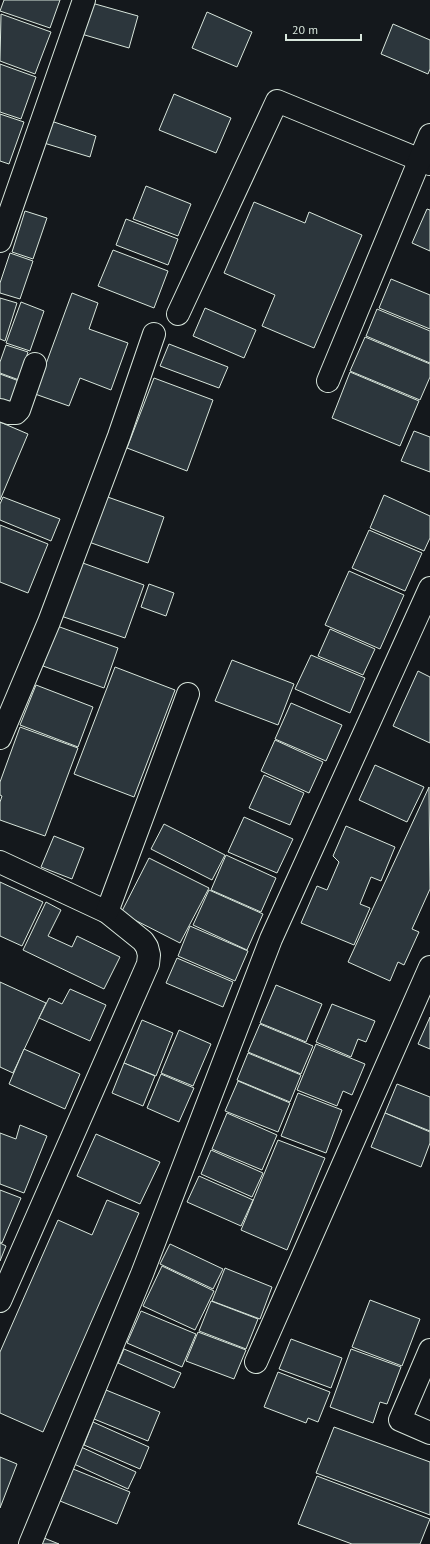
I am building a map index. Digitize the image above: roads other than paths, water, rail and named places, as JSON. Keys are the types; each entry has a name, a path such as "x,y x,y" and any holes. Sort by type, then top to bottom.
{"street":[{"path":"0,242 84,0"},
{"path":"178,314 277,101 425,162"},
{"path":"328,381 425,162 430,135"},
{"path":"0,738 49,622 116,443 154,334"},
{"path":"0,410 9,414 16,413 19,410 35,364"},
{"path":"30,1544 142,1274 271,939 423,621 430,588"},
{"path":"107,912 188,694"},
{"path":"0,862 107,912 143,941 150,955 148,964 0,1301"},
{"path":"256,1362 430,967"},
{"path":"430,1350 400,1420 430,1433"}]}
